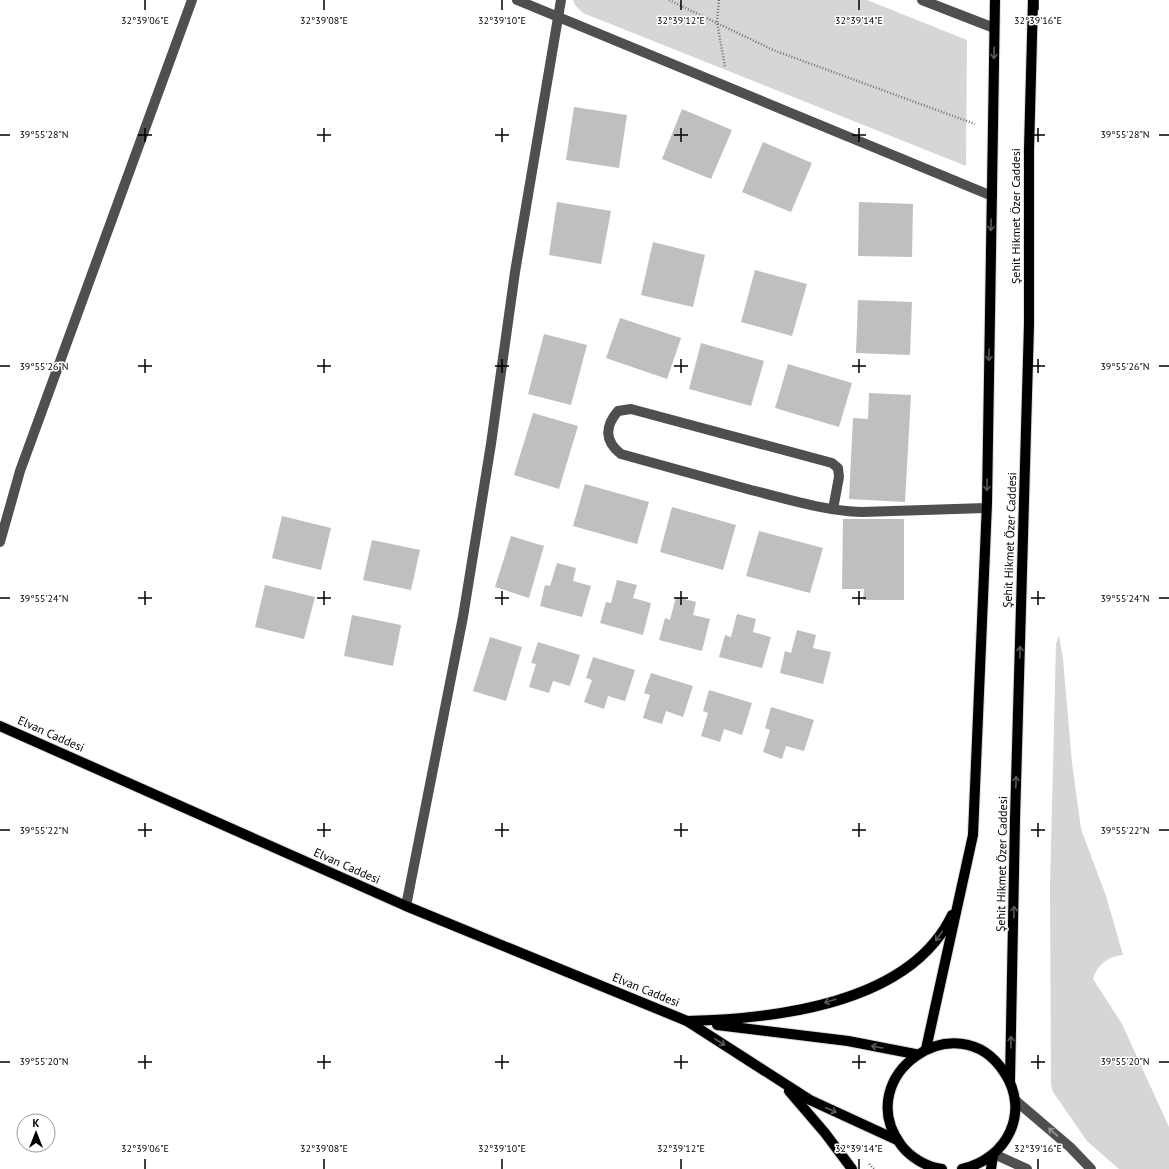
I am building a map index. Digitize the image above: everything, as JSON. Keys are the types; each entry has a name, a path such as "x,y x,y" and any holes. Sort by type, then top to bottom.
{"main road":[{"name":"Şehit Hikmet Özer Caddesi","path":"926,1049 973,835 986,508 995,0"},
{"name":"Şehit Hikmet Özer Caddesi","path":"1010,1081 1015,819 1029,324 1029,149 1032,0"},
{"name":"Elvan Caddesi","path":"0,726 406,906 687,1022"},
{"path":"687,1022 728,1020 788,1012 822,1004 872,988 906,970 922,956 937,940 949,922 958,902"},
{"path":"687,1022 848,1042 915,1054"},
{"path":"687,1022 810,1100 897,1140"},
{"path":"942,1169 916,1164 905,1151 897,1140 890,1122 888,1103 892,1084 902,1068 915,1054 926,1049 945,1044 965,1044 984,1052 999,1064 1010,1081 1015,1100 1014,1121 1007,1140 994,1155 976,1166 962,1169"},
{"path":"778,1080 825,1133 852,1169"},
{"path":"991,1169 994,1155"}],"street":[{"path":"0,542 20,471 192,0"},
{"path":"517,0 992,196"},
{"path":"406,906 463,617 491,444 515,272 560,0"},
{"path":"922,0 994,28"},
{"path":"833,510 839,477 838,468 832,463 631,409 618,411 612,418 608,427 609,437 613,448 621,454 794,501 833,510 862,512 986,508"},
{"path":"1015,1100 1070,1148 1091,1169"},
{"path":"994,1155 1027,1169"}],"path":[{"path":"669,0 773,50 993,131"},
{"path":"720,0 716,22 728,87"}],"shaded area":[{"path":"573,0 867,0 967,40 966,166 583,13 575,5"},
{"path":"1059,635 1063,659 1072,763 1081,829 1106,896 1123,955 1113,957 1104,962 1097,969 1093,979 1122,1024 1169,1127 1169,1169 1119,1169 1087,1141 1053,1092 1051,1085 1050,888 1056,644"}],"building":[{"path":"574,107 627,115 619,168 566,160"},
{"path":"682,109 732,130 711,179 662,159"},
{"path":"763,142 812,163 791,212 742,192"},
{"path":"557,202 611,211 601,264 549,255"},
{"path":"859,202 913,204 912,257 858,256"},
{"path":"653,242 705,255 693,307 641,295"},
{"path":"755,270 807,284 792,336 741,322"},
{"path":"858,300 912,302 910,355 856,353"},
{"path":"620,318 681,338 667,379 606,358"},
{"path":"544,334 587,345 571,405 528,394"},
{"path":"701,343 764,361 751,406 689,389"},
{"path":"788,364 852,383 839,427 775,408"},
{"path":"869,393 911,395 905,502 849,499 853,418 868,419"},
{"path":"533,413 578,426 559,489 514,475"},
{"path":"585,484 649,502 637,544 573,526"},
{"path":"672,507 736,525 723,570 660,552"},
{"path":"282,516 331,528 321,570 272,558"},
{"path":"843,519 904,519 904,600 863,600 864,589 842,589"},
{"path":"759,531 823,548 810,593 746,576"},
{"path":"511,536 544,546 529,598 495,587"},
{"path":"372,540 420,550 411,590 363,580"},
{"path":"557,563 576,568 573,581 591,586 582,617 540,606 545,585 550,586"},
{"path":"617,580 637,585 633,598 651,603 643,635 600,623 606,602 611,603"},
{"path":"265,585 315,597 304,639 255,627"},
{"path":"676,597 696,602 693,615 710,619 702,651 659,640 665,618 670,620"},
{"path":"737,614 756,619 753,632 771,637 762,668 719,657 725,635 731,637"},
{"path":"352,615 401,625 393,666 344,656"},
{"path":"797,630 816,635 813,648 831,652 823,684 780,673 785,651 791,653"},
{"path":"490,637 522,647 506,701 473,691"},
{"path":"538,642 580,655 570,686 553,681 549,693 529,687 536,664 531,663"},
{"path":"593,657 635,670 625,701 608,696 604,709 584,702 592,680 586,678"},
{"path":"651,673 693,686 683,717 666,711 662,724 643,718 650,695 644,693"},
{"path":"709,690 752,703 742,735 724,729 720,742 701,736 708,713 703,711"},
{"path":"771,707 814,720 804,751 786,746 782,759 763,752 770,730 765,728"}]}
